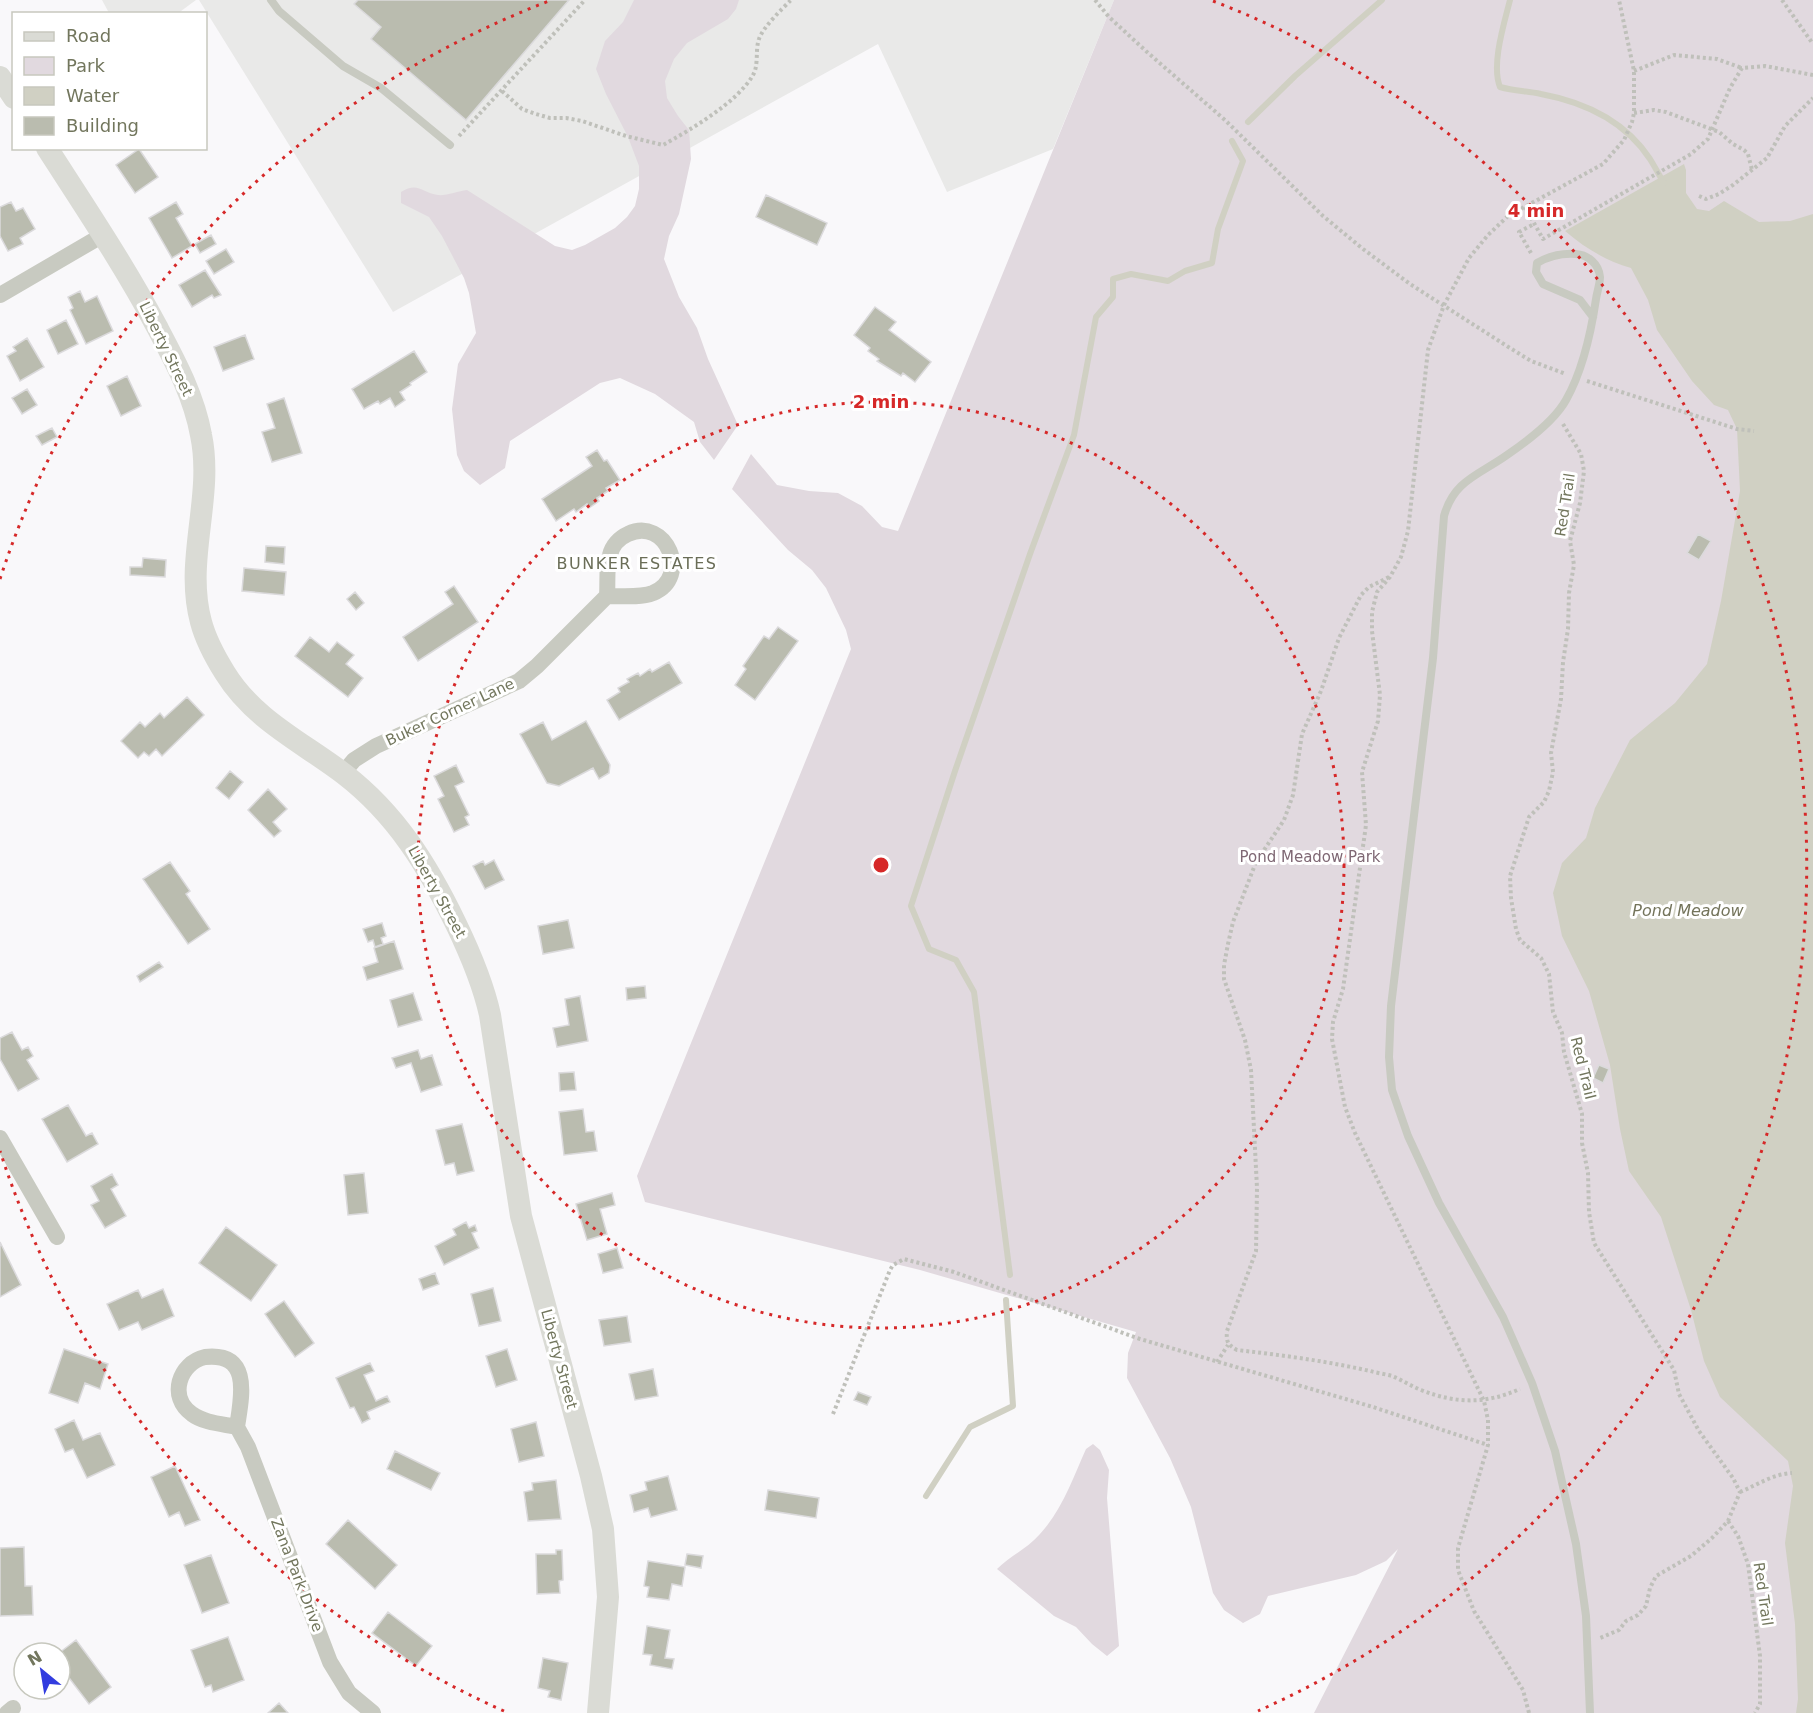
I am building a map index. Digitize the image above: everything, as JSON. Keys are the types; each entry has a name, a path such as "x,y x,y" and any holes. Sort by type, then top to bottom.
{"main road":[{"path":"0,77 12,95"},
{"name":"Liberty Street","path":"48,150 103,235 174,359 191,400 204,449 205,480 196,579 200,617 211,649 232,684 248,704 272,724 343,773 378,804 417,851 435,881 466,945 486,998 521,1216 591,1476 603,1529 608,1597 598,1713"}],"street":[{"path":"0,295 103,235"},
{"path":"642,531 653,534 666,544 671,553 673,565 670,577 663,586 646,595 607,596 610,554 622,538 642,531"},
{"name":"Buker Corner Lane","path":"343,773 360,755 376,746 519,681 607,596"},
{"path":"0,1138 57,1237"},
{"path":"205,1357 217,1357 228,1361 238,1371 243,1388 237,1427 200,1419 190,1413 182,1403 178,1387 179,1380 185,1369 194,1361 205,1357"},
{"name":"Zana Park Drive","path":"237,1427 248,1447 333,1667 349,1693 372,1713"}],"lane":[{"path":"271,0 279,11 343,66 381,88 450,145"},
{"path":"1590,1713 1587,1641 1576,1544 1555,1451 1532,1383 1503,1317 1439,1203 1408,1136 1392,1090 1389,1057 1391,1006 1433,658 1444,516 1448,501 1456,490 1475,474 1507,455 1558,413 1575,378 1591,329 1593,317 1600,275 1593,261 1582,254 1563,253 1537,263 1536,272 1543,284 1580,300 1593,317"}],"path":[{"path":"450,145 585,0"},
{"path":"502,91 522,109 550,118 582,121 626,136 663,144 697,127 743,88 755,73 758,40 791,0"},
{"path":"1095,0 1109,17 1225,120 1323,216 1382,263 1444,305"},
{"path":"1529,1713 1523,1690 1474,1611 1458,1570 1458,1548 1488,1445 1488,1420 1484,1401 1355,1133 1345,1107 1332,1039 1333,1022 1343,989 1366,825 1362,772 1378,721 1380,695 1372,631 1372,612 1377,592 1390,577 1401,557 1408,531 1428,350 1444,305 1469,258 1488,235 1508,216 1603,164 1624,140 1634,113 1634,71 1619,0"},
{"path":"1782,0 1813,44"},
{"path":"1634,71 1674,55 1717,59 1742,68 1765,66 1813,75"},
{"path":"1525,207 1543,239 1691,154 1708,138 1730,88 1742,68"},
{"path":"1699,196 1706,200 1711,198 1767,158 1785,126 1813,98"},
{"path":"1634,113 1666,112 1719,132 1748,154 1752,170"},
{"path":"1534,224 1519,232 1537,263"},
{"name":"Red Trail","path":"1558,413 1581,454 1584,471 1580,503 1570,541 1574,565 1569,593 1561,699 1551,753 1553,772 1550,791 1544,802 1529,817 1510,876 1516,929 1520,940 1541,958 1549,974 1553,1012 1562,1033 1564,1052 1582,1114 1581,1143 1588,1173 1589,1212 1594,1243 1674,1370 1679,1394 1699,1431 1733,1478 1740,1492"},
{"path":"1737,429 1754,431"},
{"path":"1390,577 1369,587 1361,595 1339,638 1321,691 1302,734 1293,795 1284,820 1253,870 1233,922 1228,944 1224,979 1245,1040 1251,1070 1257,1188 1256,1251 1227,1331 1226,1340 1228,1345 1237,1350 1367,1370 1393,1377 1422,1391 1461,1400 1484,1401 1532,1383"},
{"path":"833,1414 890,1270 893,1265 904,1259 954,1272 1140,1339 1373,1407 1488,1445"},
{"path":"1217,1362 1228,1345"},
{"path":"1587,1641 1619,1630 1626,1621 1638,1615 1646,1606 1650,1588 1656,1576 1691,1556 1728,1521 1740,1492 1769,1478 1792,1473"},
{"name":"Red Trail","path":"1728,1521 1738,1536 1748,1564 1760,1656 1760,1704 1755,1713"}],"shaded area":[{"path":"102,0 196,0 180,12 108,12"},
{"path":"199,0 1114,0 1053,149 947,192 878,44 393,312"}],"green space":[{"path":"634,0 739,0 736,9 728,19 687,43 674,59 665,81 667,98 689,130 691,159 679,214 669,236 664,259 679,297 697,328 708,359 738,425 714,460 700,442 694,422 655,394 620,378 600,383 510,441 505,468 480,485 464,471 457,455 452,409 458,364 476,333 469,293 464,278 442,236 429,217 401,203 401,192 416,188 441,195 467,190 555,246 572,250 615,228 635,206 639,189 639,166 596,69 605,41 623,22"},
{"name":"Pond Meadow Park","path":"1114,0 1813,0 1813,1713 1314,1713 1398,1549 1386,1561 1356,1575 1268,1596 1260,1614 1243,1623 1224,1610 1213,1593 1191,1507 1170,1458 1127,1378 1128,1353 1136,1332 920,1270 645,1202 637,1176 851,649 846,630 826,588 812,570 788,550 732,489 751,454 777,485 838,493 862,506 882,527 898,531"},
{"path":"1093,1444 1100,1450 1109,1470 1107,1498 1119,1646 1107,1656 1076,1627 1054,1616 997,1569 1030,1544 1048,1525 1086,1449"}],"water":[{"name":"Pond Meadow","path":"1684,164 1686,193 1697,209 1709,211 1724,201 1759,222 1790,221 1813,214 1813,1713 1796,1713 1798,1699 1795,1624 1785,1543 1793,1486 1788,1461 1720,1397 1704,1361 1691,1310 1661,1217 1629,1171 1610,1065 1589,991 1562,936 1553,893 1562,863 1586,838 1595,808 1630,740 1675,703 1707,664 1721,601 1740,491 1737,429 1728,410 1714,405 1692,381 1657,330 1648,300 1631,268 1596,253 1565,231"}],"building":[{"path":"358,0 569,0 466,120 371,39 381,27 354,4"},
{"path":"140,150 158,177 135,193 116,165"},
{"path":"766,195 827,223 817,245 756,217"},
{"path":"11,202 16,211 23,208 35,229 20,238 23,244 8,251 0,236 0,207"},
{"path":"176,202 183,214 176,218 192,246 172,258 149,218"},
{"path":"211,235 216,244 200,253 195,244"},
{"path":"226,249 234,262 214,274 206,261"},
{"path":"205,270 221,295 214,298 212,295 192,307 179,285"},
{"path":"80,291 85,302 97,296 113,331 86,344 70,310 73,308 68,297"},
{"path":"875,307 896,322 889,330 931,362 915,382 903,373 901,376 877,361 879,359 868,351 870,348 854,335"},
{"path":"66,320 78,344 58,354 47,330"},
{"path":"245,335 254,359 223,371 214,347"},
{"path":"27,338 44,367 20,381 7,356 16,351 13,347"},
{"path":"414,351 427,372 400,392 405,400 395,407 390,398 380,404 378,401 364,409 352,389"},
{"path":"127,376 141,406 121,416 107,386"},
{"path":"27,389 37,405 22,414 12,398"},
{"path":"284,398 302,453 272,462 262,432 275,428 267,404"},
{"path":"52,428 57,437 42,445 36,436"},
{"path":"597,450 604,461 607,460 620,480 606,488 608,491 597,498 599,501 589,508 587,504 576,512 574,509 556,521 542,499 592,466 586,457"},
{"path":"1698,534 1711,541 1699,560 1687,553"},
{"path":"266,546 285,547 284,564 265,562"},
{"path":"143,558 166,560 165,577 130,575 130,567 142,567"},
{"path":"244,568 286,572 284,595 242,591"},
{"path":"454,586 478,622 418,661 403,637 453,604 445,592"},
{"path":"355,592 364,603 356,610 347,599"},
{"path":"778,627 798,641 755,700 735,685 746,669 743,666 764,636 769,639"},
{"path":"310,637 329,652 337,642 354,655 346,664 363,678 348,697 295,656"},
{"path":"669,662 682,683 619,720 607,700 620,692 618,688 629,682 627,679 638,673 640,676 650,669 652,672"},
{"path":"187,697 204,715 162,756 156,749 149,756 144,752 138,758 121,741 140,722 145,727 160,713 164,718"},
{"path":"586,721 610,765 609,773 599,779 593,768 559,786 547,783 520,734 543,722 552,740"},
{"path":"456,765 464,782 455,786 469,815 465,817 469,825 454,832 438,799 444,796 434,776"},
{"path":"230,771 243,782 229,799 216,788"},
{"path":"268,789 287,809 273,822 281,831 274,837 248,810"},
{"path":"494,860 504,880 485,889 473,866 483,861 485,865"},
{"path":"170,862 190,891 186,894 210,929 188,944 143,879"},
{"path":"568,920 574,948 543,954 538,926"},
{"path":"382,923 386,936 381,938 383,944 375,947 373,940 368,942 363,929"},
{"path":"394,941 403,969 367,980 363,967 378,962 374,948"},
{"path":"159,962 163,967 140,982 137,976"},
{"path":"645,986 646,998 627,1000 626,988"},
{"path":"413,993 422,1020 398,1027 390,1000"},
{"path":"580,996 588,1041 557,1047 553,1028 569,1025 565,999"},
{"path":"12,1032 22,1050 28,1047 33,1056 27,1060 39,1079 18,1091 0,1059 0,1038"},
{"path":"418,1050 421,1059 432,1055 442,1085 421,1092 411,1063 396,1068 392,1058"},
{"path":"1599,1065 1609,1069 1603,1083 1593,1078"},
{"path":"574,1072 576,1090 560,1091 559,1073"},
{"path":"68,1105 86,1136 92,1133 98,1144 67,1162 42,1119"},
{"path":"583,1109 586,1132 594,1131 597,1151 564,1155 559,1112"},
{"path":"462,1124 474,1171 457,1175 454,1163 445,1165 436,1130"},
{"path":"364,1173 368,1213 348,1215 344,1175"},
{"path":"112,1174 118,1185 111,1189 126,1216 105,1228 91,1205 99,1201 91,1186"},
{"path":"612,1193 615,1205 600,1209 607,1234 587,1240 576,1204"},
{"path":"466,1222 469,1228 475,1225 477,1231 472,1233 479,1248 444,1265 435,1246 456,1235 453,1229"},
{"path":"226,1227 277,1265 251,1301 199,1263"},
{"path":"0,1242 21,1285 0,1297"},
{"path":"617,1248 623,1268 603,1273 598,1254"},
{"path":"435,1273 439,1284 423,1290 419,1279"},
{"path":"493,1288 501,1321 479,1326 471,1294"},
{"path":"163,1289 174,1316 142,1330 138,1322 119,1330 107,1304 138,1290 142,1298"},
{"path":"284,1301 314,1343 295,1357 265,1314"},
{"path":"627,1316 631,1342 604,1346 599,1320"},
{"path":"64,1349 108,1364 100,1389 85,1383 78,1403 49,1393"},
{"path":"507,1349 517,1380 496,1387 486,1356"},
{"path":"370,1363 374,1371 364,1375 376,1401 387,1396 390,1402 367,1412 370,1419 362,1423 354,1407 350,1408 336,1378"},
{"path":"653,1369 658,1396 635,1400 629,1374"},
{"path":"858,1392 871,1397 867,1405 854,1400"},
{"path":"74,1420 83,1440 100,1433 115,1465 87,1478 73,1449 65,1452 55,1429"},
{"path":"536,1422 544,1456 519,1462 511,1429"},
{"path":"395,1451 440,1473 431,1490 387,1469"},
{"path":"175,1466 200,1520 185,1526 179,1512 169,1517 151,1477"},
{"path":"668,1476 677,1510 651,1517 648,1508 634,1512 630,1495 647,1490 645,1482"},
{"path":"556,1480 561,1519 528,1521 524,1492 533,1490 532,1483"},
{"path":"768,1490 819,1498 816,1518 765,1510"},
{"path":"348,1520 397,1565 375,1589 326,1544"},
{"path":"24,1547 25,1586 32,1586 33,1615 0,1616 0,1548"},
{"path":"556,1550 562,1550 563,1580 559,1581 560,1593 537,1594 536,1554 556,1554"},
{"path":"687,1554 703,1556 701,1568 685,1565"},
{"path":"211,1555 229,1603 202,1613 184,1565"},
{"path":"648,1561 685,1567 682,1586 672,1584 669,1600 647,1597 649,1587 644,1586"},
{"path":"388,1612 432,1646 416,1666 372,1633"},
{"path":"647,1626 670,1630 665,1658 674,1659 672,1669 650,1665 652,1655 643,1654"},
{"path":"228,1637 244,1680 213,1692 211,1685 205,1687 191,1650"},
{"path":"76,1640 111,1687 89,1704 72,1682 72,1643"},
{"path":"543,1658 568,1663 561,1700 548,1697 550,1691 538,1688"},
{"path":"279,1703 288,1713 268,1713"}],"waterway":[{"path":"1248,122 1295,76 1382,0"},
{"path":"1510,0 1498,56 1500,87 1573,102 1602,115 1616,124 1640,146 1664,183"},
{"path":"1010,1275 974,992 956,960 929,949 911,906 1030,554 1074,435 1096,317 1113,297 1113,279 1131,274 1168,281 1185,271 1212,263 1218,229 1243,161 1232,141"},
{"path":"926,1496 970,1427 1013,1406 1006,1300"}],"district":[{"name":"BUNKER ESTATES","path":"637,563"}]}
